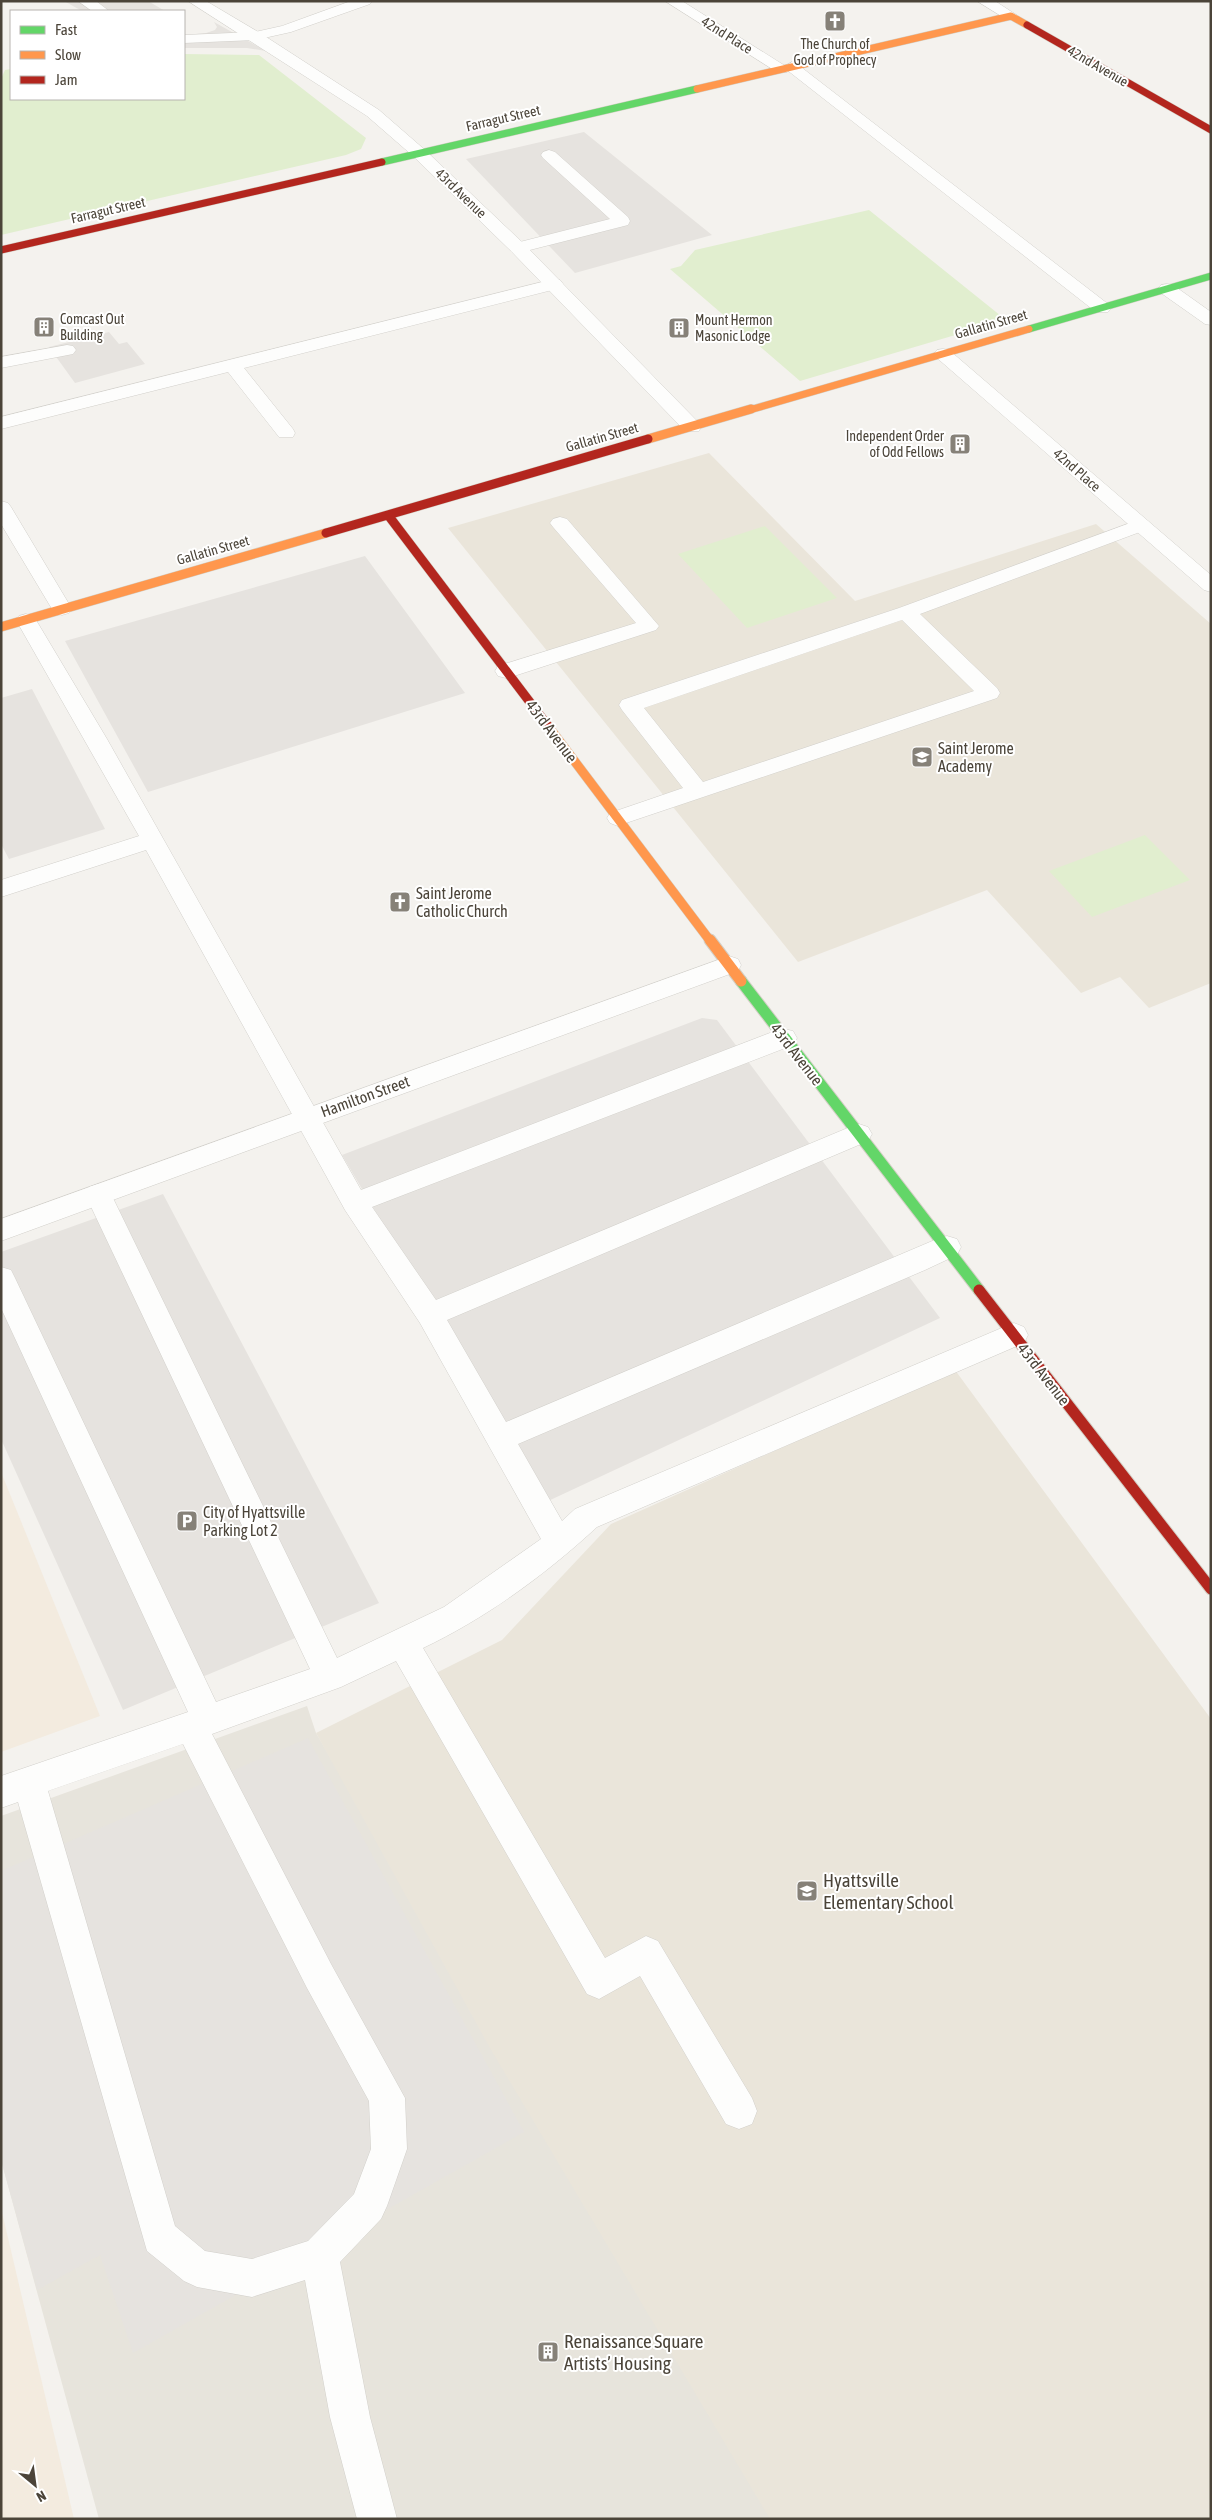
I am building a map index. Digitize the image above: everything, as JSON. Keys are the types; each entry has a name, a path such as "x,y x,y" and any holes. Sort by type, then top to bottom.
{"street":[{"path":"85,1 100,10"},
{"name":"43rd Avenue","path":"195,1 254,36 373,113 419,153 518,248 692,427"},
{"path":"185,39 254,36 286,29 365,1"},
{"name":"42nd Place","path":"672,1 787,68 1102,308"},
{"name":"42nd Avenue","path":"984,1 1211,130"},
{"name":"Farragut Street","path":"1,250 1012,16"},
{"path":"518,248 622,221 549,155"},
{"name":"Gallatin Street","path":"1,627 1211,276"},
{"path":"1,423 554,284"},
{"path":"1167,289 1211,320"},
{"path":"1,363 67,350"},
{"name":"42nd Place","path":"943,354 1211,586"},
{"path":"232,365 286,433"},
{"path":"1,506 62,609"},
{"name":"43rd Avenue","path":"388,515 784,1038 1211,1589"},
{"path":"506,671 649,626 560,523"},
{"path":"698,791 630,705 906,612 1141,525"},
{"path":"618,818 989,693 906,612"},
{"path":"26,620 153,840 355,1203 430,1315 559,1543"},
{"path":"1,889 153,840"},
{"name":"Hamilton Street","path":"1,1230 308,1116 729,965"},
{"path":"355,1203 784,1038"},
{"path":"430,1315 859,1134"},
{"path":"98,1194 330,1677"},
{"path":"500,1438 947,1247"},
{"path":"1,1278 199,1723 319,1976 387,2098 389,2149 368,2206 320,2256 252,2278 197,2268 160,2238 15,1788 199,1723 330,1677 455,1618 559,1543 586,1518 1014,1335"},
{"path":"402,1642 599,1982 646,1953 739,2111"},
{"path":"320,2256 350,2417 377,2519"}],"shaded area":[{"path":"64,1 148,1 163,10 80,10"},
{"path":"214,22 266,51 247,48 185,48 185,35 206,33 215,30 217,27"},
{"path":"584,132 712,235 575,273 466,159"},
{"path":"109,332 119,344 127,342 145,364 75,383 49,347"},
{"name":"Saint Jerome Academy","path":"709,453 855,601 1096,524 1211,624 1211,983 1149,1008 1120,977 1081,993 987,890 798,962 448,528"},
{"path":"365,556 465,693 148,792 65,641"},
{"path":"32,689 105,829 9,859 1,844 1,698"},
{"path":"702,1018 717,1020 940,1318 546,1502 342,1155"},
{"name":"City of Hyattsville Parking Lot 2","path":"163,1194 379,1603 123,1710 1,1439 1,1252"},
{"name":"Hyattsville Elementary School","path":"955,1370 1211,1719 1211,2519 770,2519 490,2048 316,1733 502,1640 611,1524"},
{"path":"1,1472 100,1716 1,1752"},
{"path":"307,1706 316,1733 777,2519 99,2519 1,2160 1,1816"},
{"path":"308,1738 524,2132 133,2353 100,2255 37,2290 1,2160 1,1871"},
{"path":"1,2208 74,2519 1,2519"}],"green space":[{"path":"185,54 259,55 366,138 361,149 346,155 1,235 1,79 5,70 10,69 10,100 185,100"},
{"path":"869,210 1006,320 800,381 670,269 681,266 695,250"},
{"path":"765,526 837,598 747,628 678,554"},
{"path":"1145,835 1190,880 1092,917 1049,871"}],"traffic: fast":[{"path":"382,162 697,89"},
{"path":"1029,329 1211,276"},
{"path":"741,981 979,1290"}],"traffic: slow":[{"path":"697,89 1011,16 1027,25"},
{"path":"648,439 1029,329"},
{"path":"1,627 326,533"},
{"path":"548,726 741,981"}],"traffic: jam":[{"path":"1027,25 1211,130"},
{"path":"1,250 382,162"},
{"path":"326,533 648,439"},
{"path":"388,515 548,726"},
{"path":"979,1290 1211,1589"}],"place":[{"name":"The Church of God of Prophecy","path":"835,21"},
{"name":"Comcast Out Building","path":"44,327"},
{"name":"Mount Hermon Masonic Lodge","path":"679,328"},
{"name":"Independent Order of Odd Fellows","path":"960,444"},
{"name":"Saint Jerome Academy","path":"922,757"},
{"name":"Saint Jerome Catholic Church","path":"400,902"},
{"name":"City of Hyattsville Parking Lot 2","path":"187,1521"},
{"name":"Hyattsville Elementary School","path":"807,1891"},
{"name":"Renaissance Square Artists’ Housing","path":"548,2352"}]}
